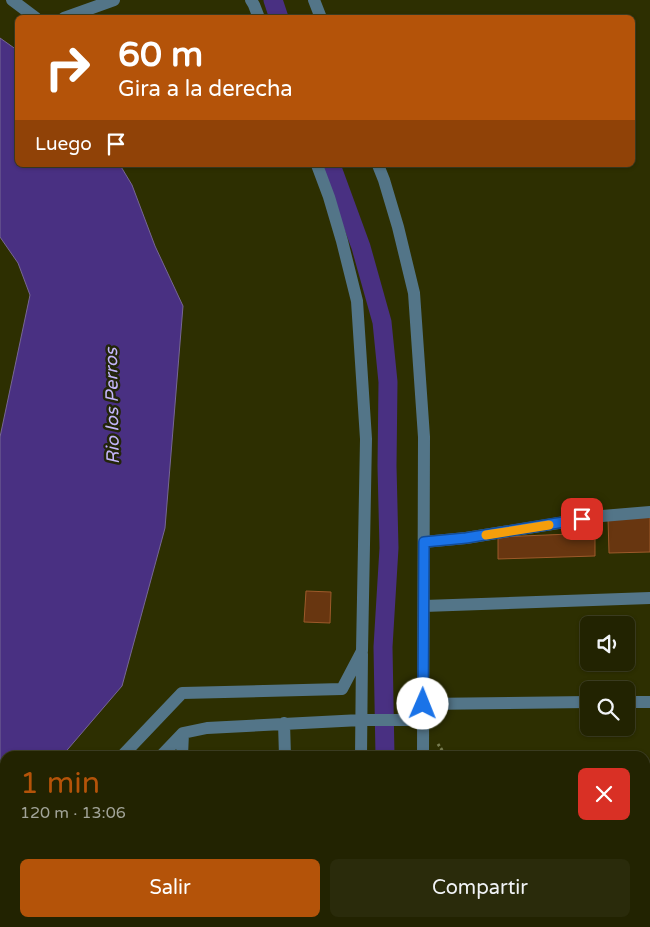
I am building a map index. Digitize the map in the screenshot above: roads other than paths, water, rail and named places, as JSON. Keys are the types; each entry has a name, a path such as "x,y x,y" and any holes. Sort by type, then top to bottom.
{"street":[{"path":"12,0 32,15"},
{"path":"72,15 114,0"},
{"path":"314,0 320,15"},
{"path":"253,2 258,15"},
{"path":"318,167 342,241 357,301 366,439 362,651 366,720 362,751"},
{"path":"379,167 398,227 414,293 424,437 422,751"},
{"path":"424,542 466,538 602,516 650,512"},
{"path":"424,606 650,598"},
{"path":"127,751 182,693 342,689 362,651"},
{"path":"423,704 580,702"},
{"path":"635,702 650,702"},
{"path":"166,751 182,734 207,728 284,723 423,720"},
{"path":"284,723 284,751"},
{"path":"182,734 182,751"}],"water":[{"name":"Rio los Perros","path":"0,38 15,49 15,167 121,167 132,185 155,246 183,306 165,528 122,686 66,751 0,751 0,437 30,295 18,263 0,237"}],"waterway":[{"path":"273,0 278,15"},
{"path":"332,167 361,247 382,322 388,382 387,466 389,548 383,647 385,751"}]}
